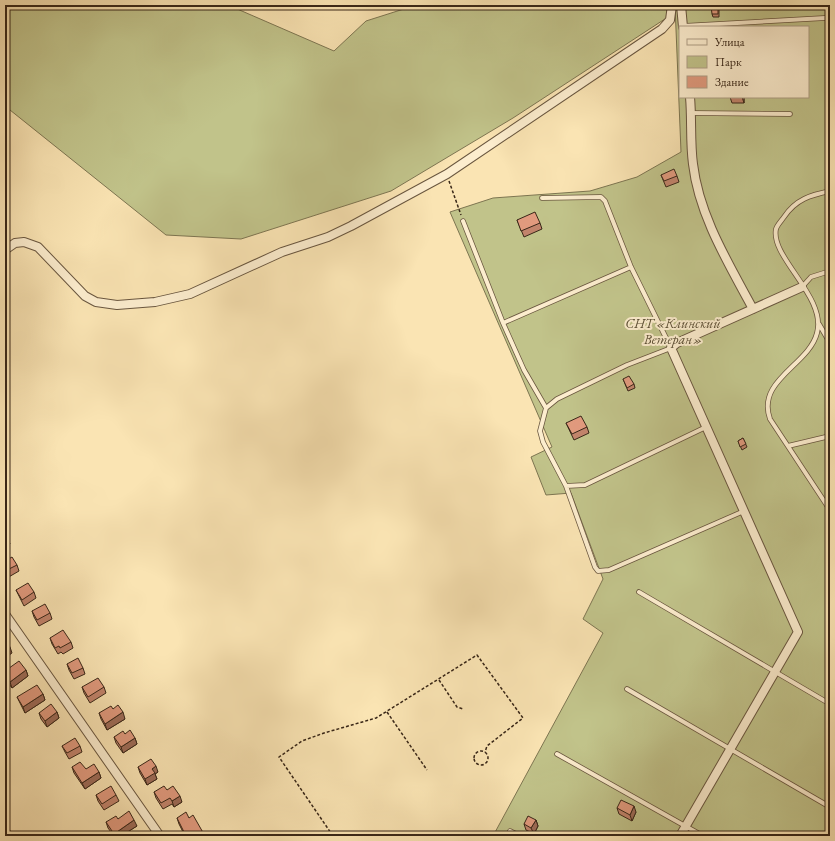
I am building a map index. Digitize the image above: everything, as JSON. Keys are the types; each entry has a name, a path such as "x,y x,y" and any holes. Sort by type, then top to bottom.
{"street":[{"path":"5,250 15,243 24,242 38,248 85,296 96,302 117,305 155,302 190,294 282,252 328,237 447,174 662,30 670,20 672,5"},
{"path":"681,5 683,26"},
{"path":"690,98 693,164 696,183 715,237 753,309"},
{"path":"680,836 798,632 671,348 677,343 802,287"},
{"path":"5,614 160,836"},
{"path":"5,831 8,836"}],"lane":[{"path":"699,26 824,18"},
{"path":"691,113 790,114"},
{"path":"830,191 808,196 798,201 787,213 776,229 776,242 817,312 819,324 830,343"},
{"path":"542,198 601,197 605,201 631,267 671,348 627,365 564,395 550,403 546,408 540,431 543,442 566,486 594,567 598,571 609,570 744,511"},
{"path":"463,220 503,323 524,370 546,408"},
{"path":"503,323 631,267"},
{"path":"802,287 811,277 830,271"},
{"path":"819,324 813,344 783,376 769,398 766,409 770,419 830,510"},
{"path":"566,486 585,485 706,427"},
{"path":"788,446 830,436"},
{"path":"639,592 830,704"},
{"path":"627,689 830,807"},
{"path":"557,754 703,836"},
{"path":"510,830 520,836"}],"path":[{"path":"447,174 463,220"},
{"path":"333,836 279,757 302,741 376,718 477,655 523,718 487,746 485,752"},
{"path":"439,680 457,707 463,709"},
{"path":"387,712 427,770"},
{"path":"478,751 485,752 488,755 488,762 482,765 477,764 474,760 475,755 478,751"}],"green space":[{"path":"5,5 228,5 334,51 366,21 410,7 411,5 666,5 668,17 513,118 391,191 241,239 166,235 5,106"},
{"name":"СНТ «Клинский Ветеран»","path":"675,5 830,5 830,836 493,836 603,633 583,619 603,579 571,493 546,495 531,457 552,447 450,212 493,198 590,191 637,177 681,152"}],"building":[{"path":"718,5 718,14 712,14 711,6"},
{"path":"674,169 677,176 664,181 661,175"},
{"path":"535,212 540,223 521,231 517,220"},
{"path":"629,376 634,384 627,388 623,379"},
{"path":"581,416 587,427 572,434 566,423"},
{"path":"743,438 746,444 740,447 738,441"},
{"path":"5,532 8,538 5,539"},
{"path":"12,557 17,565 5,571 5,561"},
{"path":"28,583 34,592 22,600 16,590"},
{"path":"45,604 50,613 37,620 32,611"},
{"path":"63,630 71,642 60,648 59,646 55,648 50,638"},
{"path":"5,639 10,647 5,651"},
{"path":"78,658 83,668 72,673 67,664"},
{"path":"19,661 26,670 10,682 7,678 5,679 5,671"},
{"path":"98,678 104,687 88,697 82,687"},
{"path":"37,685 43,694 23,707 17,697"},
{"path":"51,704 57,712 45,721 39,713"},
{"path":"118,705 123,712 105,724 99,713 111,706 113,709"},
{"path":"130,730 135,738 121,747 114,737 123,731 125,734"},
{"path":"75,738 80,746 67,753 62,746"},
{"path":"151,759 156,766 152,769 155,773 145,779 138,767"},
{"path":"80,762 86,769 94,764 99,772 82,783 72,767"},
{"path":"111,786 116,795 102,804 96,795"},
{"path":"164,786 167,790 173,786 180,796 172,801 170,798 161,803 154,792"},
{"path":"621,800 634,806 630,815 617,808"},
{"path":"129,811 134,820 114,834 106,822 116,816 118,819"},
{"path":"186,812 189,818 193,815 205,836 186,836 177,818"},
{"path":"528,816 536,820 531,828 524,824"}]}
